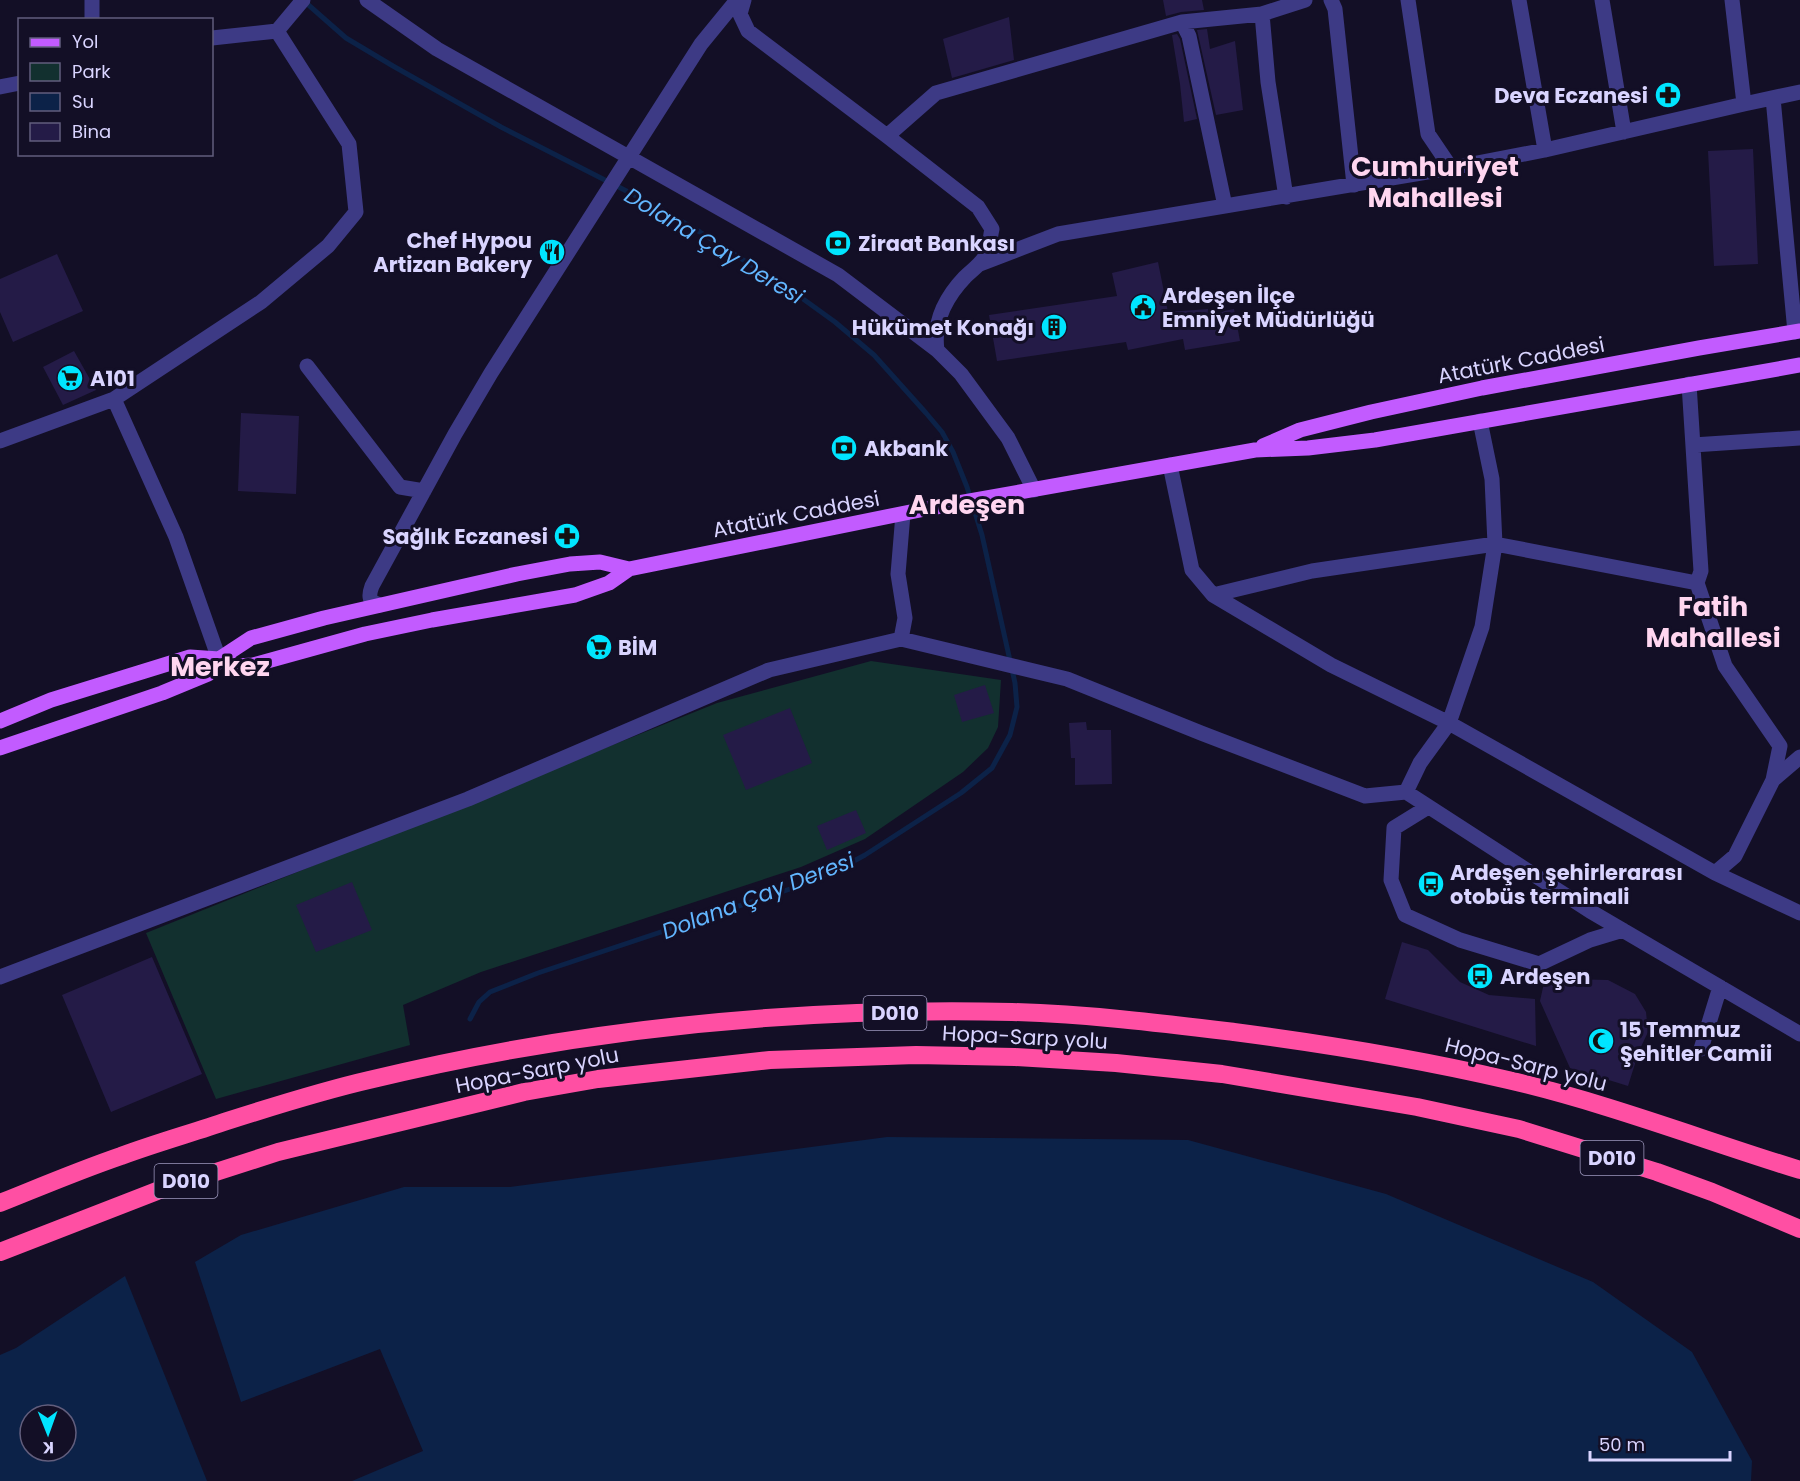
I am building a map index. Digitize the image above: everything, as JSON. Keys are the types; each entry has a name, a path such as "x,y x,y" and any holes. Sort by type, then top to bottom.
{"highway":[{"name":"Hopa-Sarp yolu","path":"0,1203 123,1155 273,1106 365,1080 477,1056 589,1036 782,1016 886,1012 1014,1012 1148,1021 1286,1039 1426,1063 1510,1080 1577,1098 1800,1170"},
{"name":"Hopa-Sarp yolu","path":"0,1252 157,1191 278,1152 524,1092 598,1079 770,1060 916,1055 1116,1063 1222,1074 1417,1107 1519,1129 1657,1172 1800,1229"}],"main road":[{"name":"Atatürk Caddesi","path":"1255,450 1300,430 1371,412 1494,386 1798,332"},
{"name":"Atatürk Caddesi","path":"0,721 51,700 190,657 219,659 236,666 253,665 364,634 575,595 609,583 629,569 930,508 1255,450 1308,448 1375,440 1800,365"},
{"name":"Atatürk Caddesi","path":"0,748 162,693 208,674 219,659 251,638 315,620 570,564 600,562 629,569"}],"street":[{"path":"92,0 92,18"},
{"path":"213,38 277,31 303,0"},
{"path":"367,0 437,49 626,163 838,275 937,350 961,374 1008,438 1034,490"},
{"path":"381,605 370,600 370,592 455,434 491,373 701,44 736,0"},
{"path":"744,0 740,14 748,31 978,207 992,229 987,254 944,303 936,327 937,350"},
{"path":"887,136 936,93 1182,22 1262,14 1305,0"},
{"path":"1331,0 1335,9 1354,185"},
{"path":"1408,0 1428,135 1451,168"},
{"path":"1519,0 1545,150"},
{"path":"1602,0 1624,132"},
{"path":"1732,0 1744,104"},
{"path":"1262,14 1268,82 1286,197"},
{"path":"1182,22 1189,36 1224,206"},
{"path":"0,441 114,399 261,302 328,246 356,212 349,144 277,31"},
{"path":"0,87 18,83"},
{"path":"980,264 1058,234 1451,168 1545,150 1800,92"},
{"path":"1773,98 1798,332"},
{"path":"307,366 400,487 424,491"},
{"path":"1689,384 1701,571 1697,583 1725,666 1780,746 1773,780 1736,856 1716,873"},
{"path":"114,399 176,537 219,659"},
{"path":"1406,792 1420,763 1449,723 1482,627 1495,544 1492,479 1480,421"},
{"path":"1693,445 1800,438"},
{"path":"1170,465 1192,570 1213,595 1331,665 1449,723 1716,873 1800,913"},
{"path":"901,639 905,618 898,574 903,514"},
{"path":"1213,595 1312,571 1495,544 1697,583"},
{"path":"0,976 468,799 769,670 901,639 1067,679 1365,796 1406,792 1623,930 1800,1034"},
{"path":"1773,780 1800,757"},
{"path":"1428,807 1394,828 1391,880 1405,915 1460,940 1539,964 1590,940 1623,930"},
{"path":"1701,1049 1720,987"}],"green space":[{"path":"871,661 1001,680 998,727 988,748 963,772 865,839 801,867 481,972 403,1005 410,1045 216,1099 146,933 717,703"}],"water":[{"path":"887,1137 1188,1140 1386,1194 1593,1282 1692,1352 1752,1461 1751,1481 352,1481 423,1451 380,1349 241,1402 195,1262 241,1235 404,1187 510,1187"},
{"path":"125,1276 207,1481 0,1481 0,1355 16,1348"}],"building":[{"path":"1163,0 1202,0 1204,10 1166,16"},
{"path":"1009,17 1014,60 952,78 943,39"},
{"path":"1207,29 1210,49 1235,41 1243,110 1216,115 1197,30"},
{"path":"1177,34 1197,119 1184,122 1172,35"},
{"path":"1753,149 1758,264 1714,266 1708,151"},
{"path":"57,254 83,311 13,342 0,312 0,279"},
{"path":"1158,262 1168,312 1208,309 1209,314 1234,309 1240,341 1185,350 1183,339 1128,350 1126,342 997,361 989,315 1117,296 1112,273"},
{"path":"74,351 96,390 63,405 43,367"},
{"path":"241,413 299,416 296,494 238,491"},
{"path":"985,685 994,713 962,722 954,695"},
{"path":"790,708 812,763 746,790 723,735"},
{"path":"1086,722 1087,730 1111,730 1112,784 1075,785 1075,758 1071,758 1069,723"},
{"path":"856,810 866,833 827,850 817,826"},
{"path":"352,882 372,930 316,952 296,905"},
{"path":"1402,942 1428,950 1460,982 1489,995 1535,999 1536,1046 1385,999"},
{"path":"152,957 202,1074 111,1112 62,995"},
{"name":"15 Temmuz Şehitler Camii","path":"1565,979 1608,980 1635,994 1646,1012 1648,1032 1639,1051 1628,1086 1570,1068 1540,1001 1544,983"}],"waterway":[{"name":"Dolana Çay Deresi","path":"304,1 346,38 393,66 501,127 650,203 700,232 799,296 835,322 874,355 942,432 953,452 982,535 1015,683 1017,707 1010,735 992,768 961,793 865,855 839,869 793,888 538,973 490,992 479,1002 470,1019"}],"place":[{"name":"Deva Eczanesi","path":"1668,95"},
{"name":"Ziraat Bankası","path":"838,243"},
{"name":"Chef Hypou Artizan Bakery","path":"552,252"},
{"name":"Ardeşen İlçe Emniyet Müdürlüğü","path":"1143,307"},
{"name":"Hükümet Konağı","path":"1054,327"},
{"name":"A101","path":"70,378"},
{"name":"Akbank","path":"844,448"},
{"name":"Sağlık Eczanesi","path":"567,536"},
{"name":"BİM","path":"599,647"},
{"name":"Ardeşen şehirlerarası otobüs terminali","path":"1431,884"},
{"name":"Ardeşen","path":"1480,976"},
{"name":"15 Temmuz Şehitler Camii","path":"1601,1041"}],"district":[{"name":"Cumhuriyet Mahallesi","path":"1435,182"},
{"name":"Ardeşen","path":"967,504"},
{"name":"Fatih Mahallesi","path":"1713,622"},
{"name":"Merkez","path":"220,666"}]}
